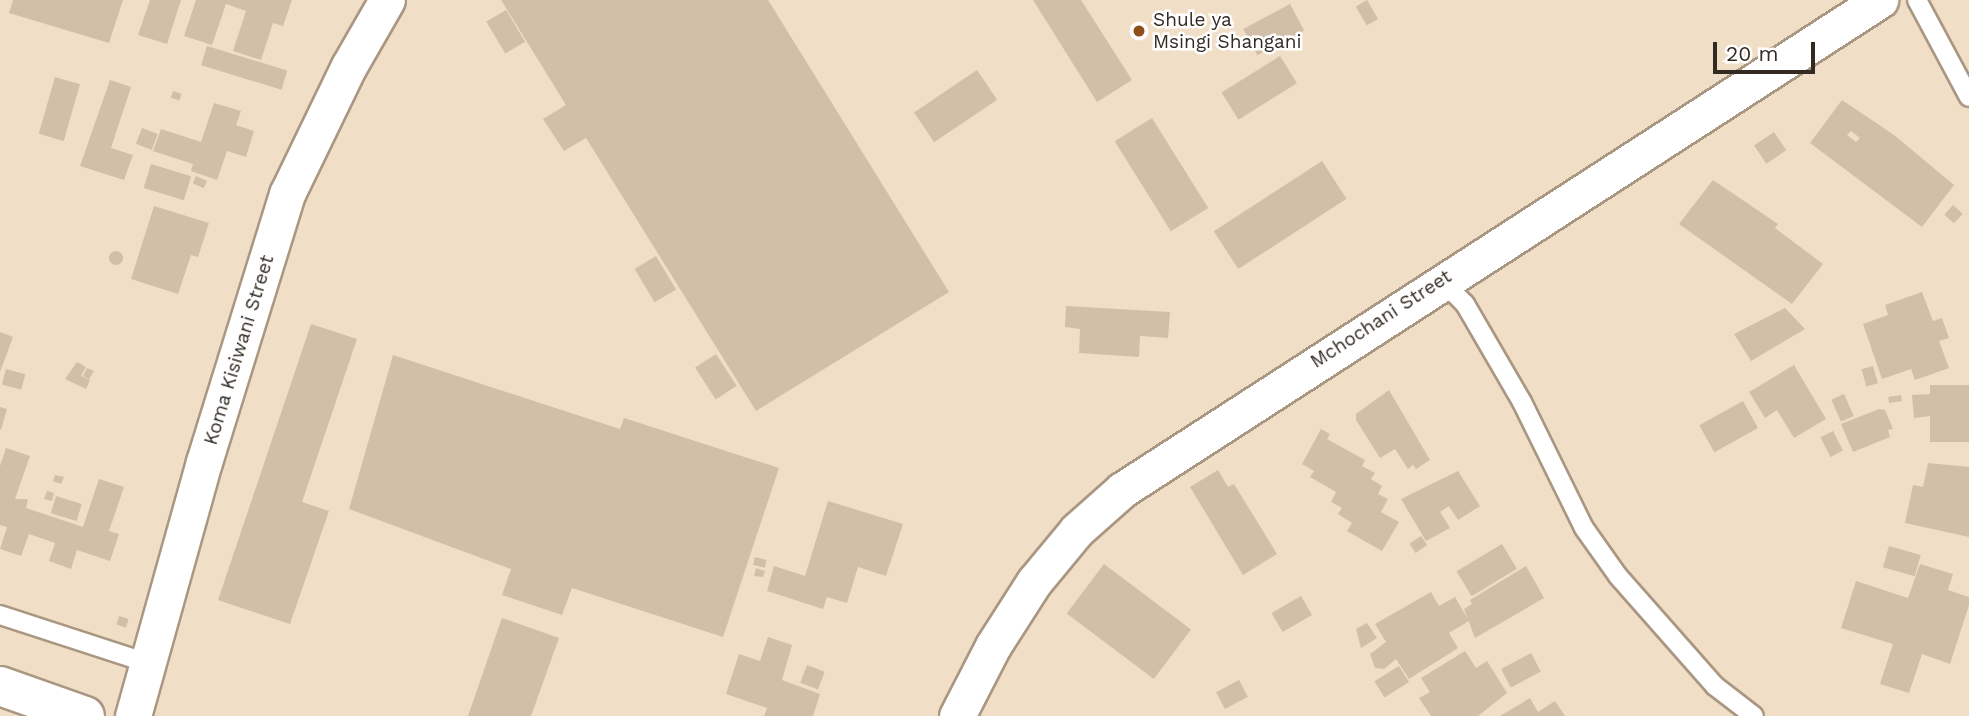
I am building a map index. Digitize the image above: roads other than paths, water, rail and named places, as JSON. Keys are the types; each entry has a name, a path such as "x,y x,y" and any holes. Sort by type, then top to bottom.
{"street":[{"name":"Koma Kisiwani Street","path":"133,716 287,194 349,66 387,0"},
{"name":"Mchochani Street","path":"957,716 993,646 1034,582 1086,522 1122,490 1441,280 1880,0"},
{"path":"0,687 85,716"}],"lane":[{"path":"1917,0 1969,97"},
{"path":"1441,280 1465,304 1522,401 1584,528 1618,576 1715,686 1754,716"},
{"path":"0,615 148,663"}],"place":[{"name":"Shule ya Msingi Shangani","path":"1139,31"}]}
